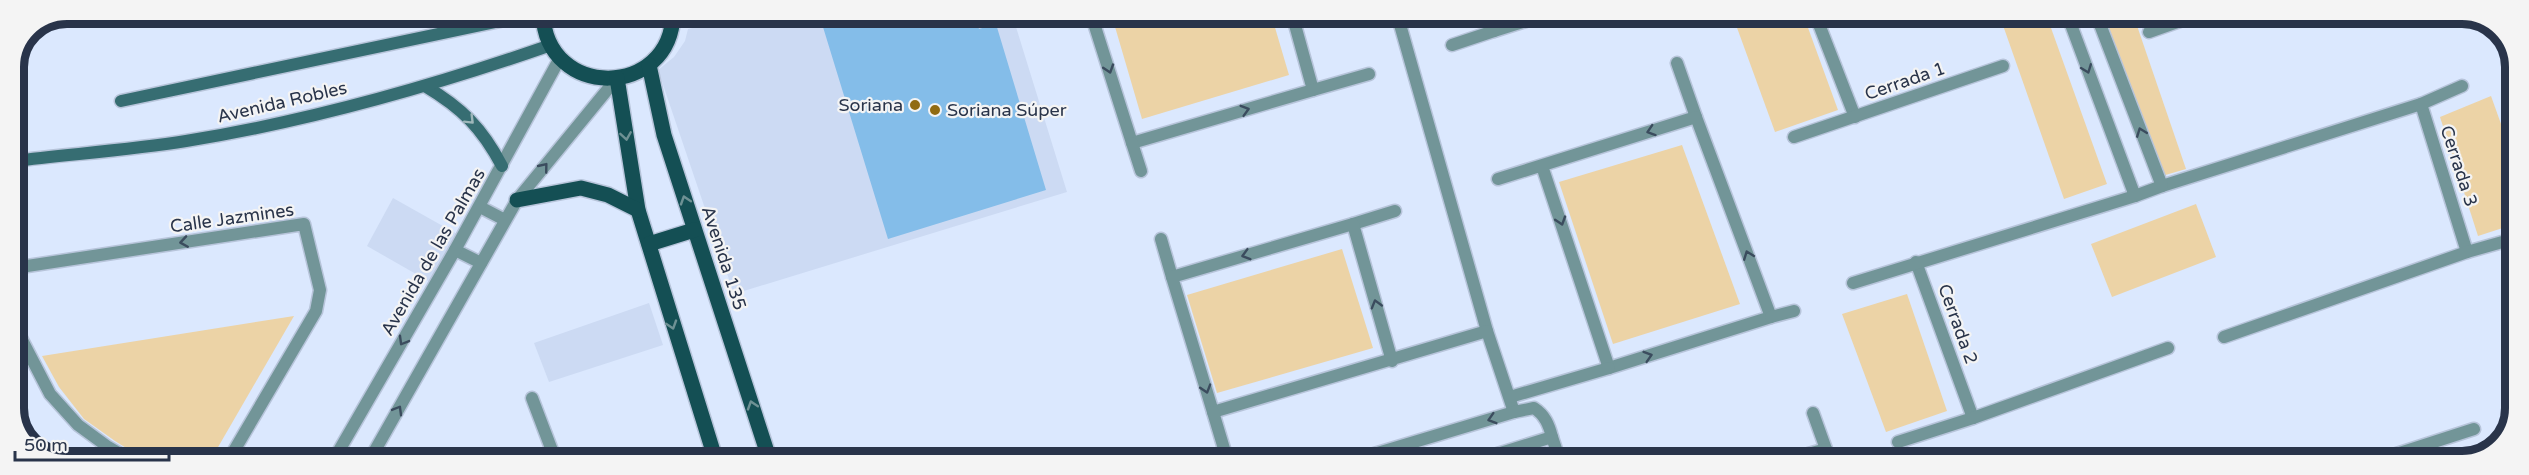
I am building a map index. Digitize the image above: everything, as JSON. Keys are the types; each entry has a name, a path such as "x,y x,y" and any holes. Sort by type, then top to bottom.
{"main road":[{"name":"Avenida Robles","path":"121,101 485,24"},
{"path":"545,24 546,32 556,51 574,69 590,76 616,78 633,74 649,64 665,45 671,24"},
{"name":"Avenida Robles","path":"24,160 186,141 302,117 556,51"},
{"name":"Avenida 135","path":"649,64 664,135 767,451"},
{"path":"616,78 638,210 713,451"},
{"path":"425,86 450,101 471,119 489,141 502,166"},
{"path":"517,200 581,188 608,195 638,210"},
{"path":"649,244 694,230"}],"street":[{"path":"1094,24 1141,171"},
{"path":"1295,24 1312,90"},
{"path":"1400,24 1487,331 1514,412"},
{"path":"1492,24 1494,31"},
{"path":"1452,45 1516,24"},
{"name":"Cerrada 1","path":"1819,24 1855,117 2003,66"},
{"path":"2071,24 2135,196"},
{"path":"2100,24 2162,186"},
{"path":"2149,32 2172,24"},
{"name":"Avenida de las Palmas","path":"339,451 480,207 502,166 556,51"},
{"path":"1677,63 1771,317"},
{"path":"1132,143 1369,74"},
{"path":"375,451 517,200 616,78"},
{"path":"1853,283 2421,104 2462,86"},
{"name":"Cerrada 3","path":"2421,104 2467,252"},
{"path":"1498,179 1696,117"},
{"path":"1794,137 1855,117"},
{"path":"1542,166 1609,368"},
{"path":"480,207 505,220"},
{"path":"1172,277 1395,211"},
{"name":"Calle Jazmines","path":"24,266 304,224 320,290 316,310 234,451"},
{"path":"1353,224 1392,360"},
{"path":"1161,239 1225,451"},
{"path":"2224,336 2467,252 2505,241"},
{"path":"455,250 481,263"},
{"name":"Cerrada 2","path":"1916,262 1973,418"},
{"path":"1510,397 1794,311"},
{"path":"1213,412 1487,331"},
{"path":"24,344 50,394 78,425 115,451"},
{"path":"1898,442 1973,418 2168,348"},
{"path":"532,398 552,451"},
{"path":"1384,451 1534,408 1541,412 1548,424 1557,451"},
{"path":"1813,413 1827,451"},
{"path":"2408,451 2474,429"},
{"path":"1508,451 1552,438"}],"shaded area":[{"path":"709,24 1015,24 1067,192 734,294 658,70 674,57 685,41 688,29"},
{"path":"1114,24 1274,24 1289,75 1142,119"},
{"path":"1736,24 1807,24 1838,110 1775,132"},
{"path":"2003,24 2050,24 2107,184 2064,199"},
{"path":"2108,24 2136,24 2186,169 2162,176"},
{"path":"2491,96 2505,135 2505,227 2478,236 2440,117"},
{"path":"1682,145 1740,304 1613,344 1559,182"},
{"path":"393,198 457,234 430,282 367,246"},
{"path":"2196,204 2216,257 2112,297 2091,244"},
{"path":"1342,249 1373,348 1217,393 1187,295"},
{"path":"1907,294 1947,411 1886,432 1842,314"},
{"path":"649,303 663,345 549,382 534,343"},
{"path":"294,316 216,451 131,451 84,419 59,387 42,356"}],"building":[{"name":"Soriana Súper","path":"822,24 977,24 979,29 996,24 1046,190 888,239"}],"place":[{"name":"Soriana","path":"915,105"},
{"name":"Soriana Súper","path":"935,110"}]}
